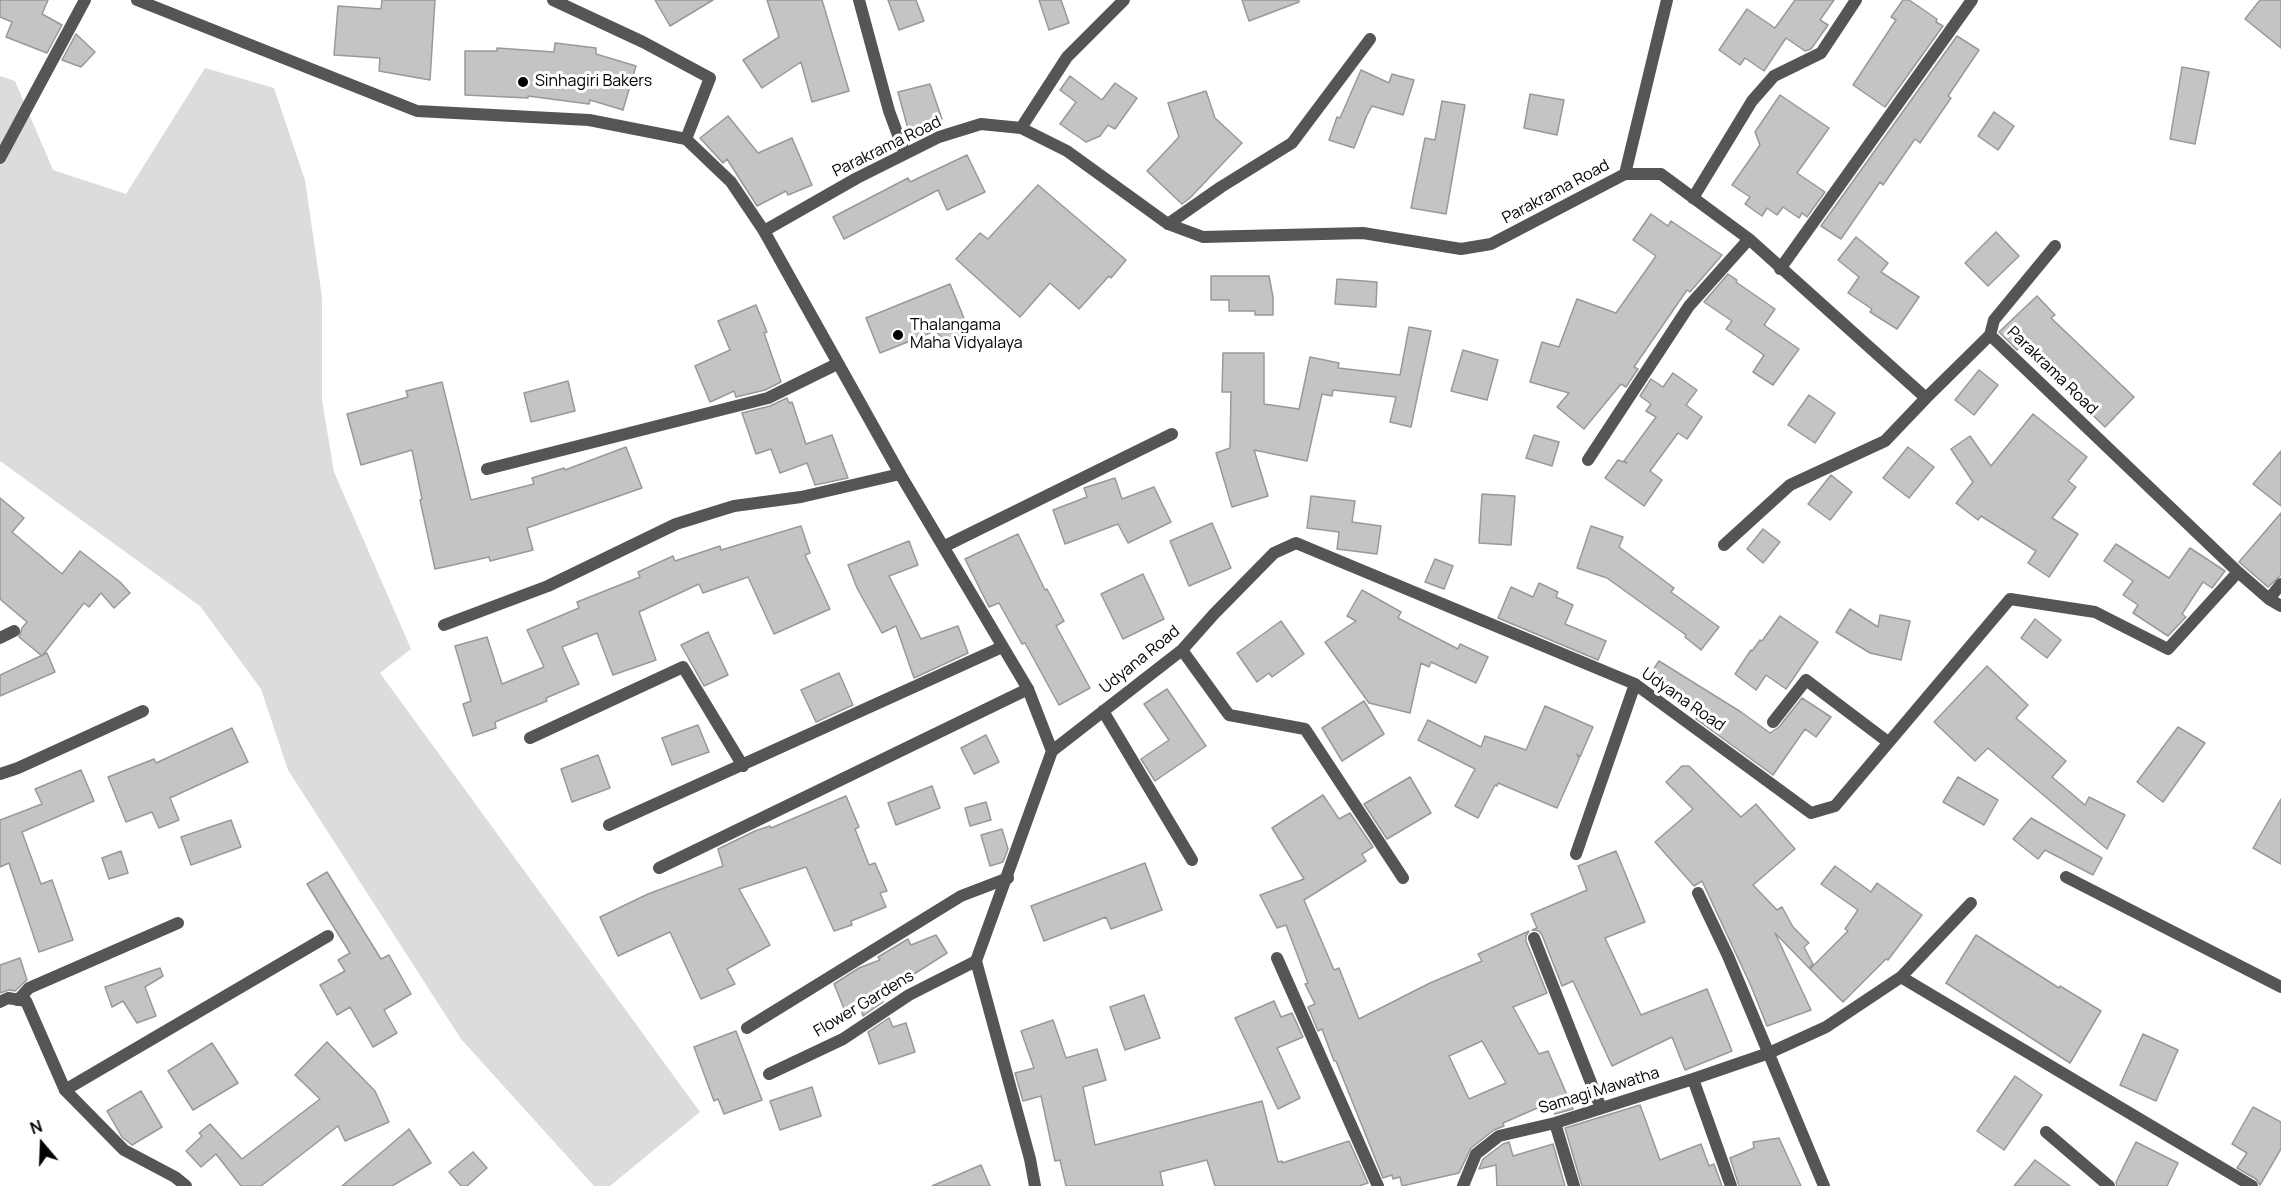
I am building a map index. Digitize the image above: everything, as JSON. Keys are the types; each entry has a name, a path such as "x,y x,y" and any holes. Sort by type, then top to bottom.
{"street":[{"path":"0,158 85,0"},
{"path":"137,0 417,111 589,120 686,139 731,182 764,231 900,474 945,546 1028,689 1052,751 1008,878 976,961 1030,1159 1035,1186"},
{"path":"553,0 643,42 710,78 686,139"},
{"path":"859,0 889,111 905,154"},
{"path":"1022,128 1067,57 1124,0"},
{"path":"1625,174 1667,0"},
{"path":"1693,198 1752,101 1773,76 1821,53 1856,0"},
{"path":"1780,269 1972,0"},
{"path":"1168,224 1221,187 1292,143 1370,39"},
{"name":"Parakrama Road","path":"764,231 857,178 939,137 981,124 1022,128 1068,151 1168,224 1203,237 1363,233 1461,249 1491,244 1625,174 1661,174 1749,239 1926,398 1990,335 2238,572 2269,599 2281,606"},
{"path":"1588,460 1689,306 1749,239"},
{"path":"1990,335 1994,320 2055,246"},
{"path":"487,469 768,398 837,364"},
{"path":"1724,545 1790,485 1885,441 1926,398"},
{"path":"945,546 1172,434"},
{"path":"444,625 548,586 676,524 734,506 801,497 900,474"},
{"name":"Udyana Road","path":"1052,751 1182,650 1274,553 1296,543 1635,684 1811,813 1835,806 2010,599 2096,612 2168,649 2238,572"},
{"path":"2269,599 2281,584"},
{"path":"0,638 14,631"},
{"path":"609,825 1002,647"},
{"path":"1182,650 1228,715 1305,729 1403,878"},
{"path":"530,738 683,667 742,766"},
{"path":"1773,722 1806,680 1888,742"},
{"path":"1576,854 1635,684"},
{"path":"659,868 1028,689"},
{"path":"0,774 143,711"},
{"path":"1103,711 1192,860"},
{"path":"2066,877 2281,987"},
{"path":"747,1028 961,896 1008,878"},
{"path":"1698,893 1728,956 1824,1186"},
{"name":"Samagi Mawatha","path":"1463,1186 1476,1154 1498,1136 1555,1123 1693,1079 1769,1053 1826,1027 1901,977 1971,903"},
{"path":"18,1000 29,988 178,922"},
{"path":"65,1089 328,936"},
{"path":"1534,938 1601,1108"},
{"path":"1277,958 1378,1186"},
{"name":"Flower Gardens","path":"769,1074 843,1039 909,995 976,961"},
{"path":"1901,977 2252,1186"},
{"path":"0,1002 8,998 26,1001 65,1089 124,1150 175,1177 186,1186"},
{"path":"1693,1079 1731,1186"},
{"path":"1555,1123 1574,1186"},
{"path":"2046,1132 2109,1186"}],"shaded area":[{"path":"205,68 274,88 305,180 322,297 322,400 334,472 411,649 380,673 700,1112 610,1186 594,1186 461,1039 288,770 261,689 200,606 0,461 0,76 15,81 53,170 126,194"}],"building":[{"path":"0,0 48,0 42,14 62,25 47,53 6,37 12,22 0,17"},
{"path":"382,0 435,0 430,80 379,71 380,58 334,55 338,6 381,9"},
{"path":"655,0 713,0 670,26"},
{"path":"767,0 822,0 849,91 812,102 801,62 762,88 743,60 779,37"},
{"path":"888,0 916,0 924,21 899,30"},
{"path":"1039,0 1061,0 1069,23 1049,30"},
{"path":"1242,0 1299,0 1299,2 1249,21"},
{"path":"1795,0 1834,0 1820,20 1828,25 1811,49 1805,51 1786,38 1764,71 1745,58 1740,65 1719,50 1747,9 1775,28"},
{"path":"1903,0 1909,0 1937,19 1936,22 1943,26 1885,107 1853,85 1896,20 1891,17"},
{"path":"2260,0 2281,0 2281,48 2245,19"},
{"path":"76,34 95,52 81,67 62,60"},
{"path":"1957,36 1979,50 1948,96 1951,98 1920,143 1915,139 1883,185 1880,182 1841,239 1821,226"},
{"path":"555,43 596,48 596,54 636,66 623,110 590,100 589,104 528,96 528,98 465,95 465,51 497,51 497,48 554,52"},
{"path":"2182,67 2209,72 2195,144 2170,139"},
{"path":"1361,70 1389,83 1392,74 1414,80 1403,115 1372,106 1354,148 1329,140 1337,117 1340,118"},
{"path":"1070,76 1102,100 1115,83 1137,98 1115,129 1108,125 1100,136 1086,142 1060,124 1076,102 1060,90"},
{"path":"930,84 942,119 908,129 898,92"},
{"path":"1206,91 1215,118 1242,143 1182,204 1147,171 1179,137 1168,103"},
{"path":"1530,94 1564,100 1557,135 1524,128"},
{"path":"1780,95 1829,128 1797,173 1825,192 1807,217 1802,213 1799,218 1783,207 1777,215 1767,208 1762,216 1745,204 1750,197 1732,185 1760,145 1755,132"},
{"path":"1442,101 1465,105 1446,214 1411,208 1425,138 1435,140"},
{"path":"1994,112 2014,126 1998,150 1978,136"},
{"path":"728,116 758,153 792,138 812,185 788,195 786,191 757,206 727,159 723,163 700,138"},
{"path":"967,155 985,192 947,210 938,190 844,239 833,217 908,178 910,182"},
{"path":"1038,185 1126,260 1079,309 1050,283 1020,317 956,259 980,233 988,239"},
{"path":"1651,214 1668,226 1671,221 1722,255 1690,292 1687,290 1634,367 1638,369 1626,387 1621,384 1584,429 1557,407 1569,393 1530,382 1542,342 1559,347 1577,299 1616,313 1656,256 1633,240"},
{"path":"1996,232 2019,256 1988,286 1965,263"},
{"path":"1856,237 1888,263 1881,272 1919,297 1897,329 1870,312 1872,309 1848,293 1859,277 1838,260"},
{"path":"1728,274 1775,309 1764,325 1799,349 1773,385 1753,372 1764,355 1726,329 1732,321 1704,302"},
{"path":"1211,276 1269,276 1273,297 1273,315 1255,315 1255,311 1229,311 1229,300 1211,300"},
{"path":"1337,279 1377,282 1376,307 1335,304"},
{"path":"950,284 970,333 947,342 935,331 880,353 866,318"},
{"path":"2037,296 2055,315 2051,318 2134,397 2105,427 2021,346 2017,350 1999,332"},
{"path":"756,305 767,332 764,333 781,382 765,390 736,397 734,391 710,402 695,366 730,350 718,321"},
{"path":"1409,327 1431,331 1411,427 1390,422 1396,397 1333,390 1332,396 1322,394 1307,461 1254,450 1268,496 1232,507 1216,453 1230,448 1231,392 1222,392 1223,353 1264,353 1264,404 1299,409 1310,357 1339,363 1338,368 1400,375"},
{"path":"1463,350 1498,360 1487,400 1451,391"},
{"path":"1979,370 1998,385 1974,415 1955,400"},
{"path":"1673,373 1697,390 1686,405 1702,417 1687,439 1678,433 1650,471 1662,480 1644,506 1605,478 1618,460 1627,463 1624,461 1656,417 1646,411 1651,404 1640,396 1651,379 1663,387"},
{"path":"568,381 575,411 531,422 524,393"},
{"path":"442,382 471,500 534,484 532,478 564,468 565,470 626,447 642,488 527,528 533,550 490,561 489,557 435,569 412,450 361,465 347,414 408,397 406,391"},
{"path":"1809,395 1835,413 1815,443 1788,425"},
{"path":"787,398 789,403 792,402 806,444 832,435 848,478 815,485 807,463 780,473 771,449 756,454 742,413 770,406"},
{"path":"2033,414 2087,457 2068,481 2076,487 2052,518 2078,534 2049,577 2028,563 2036,551 1981,516 1978,520 1956,503 1973,482 1951,449 1970,436 1991,466"},
{"path":"1534,435 1559,442 1552,466 1526,458"},
{"path":"1908,447 1934,467 1909,498 1883,478"},
{"path":"2281,451 2281,506 2253,484"},
{"path":"1831,475 1852,492 1830,520 1808,504"},
{"path":"1115,478 1122,499 1154,487 1171,522 1128,543 1118,524 1065,544 1053,510 1087,497 1084,488"},
{"path":"1482,494 1515,496 1511,545 1479,543"},
{"path":"1311,496 1355,501 1352,522 1381,526 1377,554 1337,549 1339,532 1307,528"},
{"path":"0,498 24,518 12,532 62,574 80,551 120,582 130,593 114,608 101,593 89,607 84,603 42,656 19,637 27,622 0,599"},
{"path":"2281,513 2281,575 2268,587 2239,562"},
{"path":"1212,523 1231,568 1189,586 1170,541"},
{"path":"801,526 810,553 805,555 830,609 774,634 748,577 703,593 699,584 639,612 656,660 613,675 597,633 562,647 579,684 546,698 547,701 495,722 496,728 473,736 463,704 471,701 455,646 487,637 502,684 544,667 527,630 579,608 577,602 640,577 638,572 673,556 675,561 720,546 721,550"},
{"path":"1591,526 1623,537 1619,547 1674,588 1671,592 1719,627 1701,650 1685,637 1686,635 1607,578 1577,568"},
{"path":"1763,529 1780,542 1763,563 1747,549"},
{"path":"1018,534 1045,590 1047,589 1064,621 1056,626 1090,688 1059,705 1025,643 1022,644 999,603 989,607 965,559"},
{"path":"909,541 918,565 889,576 921,639 958,626 968,653 914,678 896,626 882,633 857,588 848,565"},
{"path":"2116,544 2169,578 2190,548 2225,571 2212,588 2203,582 2182,614 2186,617 2168,636 2133,613 2138,605 2123,595 2133,581 2104,561"},
{"path":"1435,559 1453,566 1444,589 1425,582"},
{"path":"1143,574 1164,619 1123,639 1101,594"},
{"path":"1539,583 1558,592 1556,597 1573,605 1565,624 1606,641 1598,660 1498,618 1511,587 1533,597"},
{"path":"1362,590 1401,612 1398,618 1458,649 1460,644 1488,657 1476,683 1431,662 1429,667 1421,663 1410,713 1369,703 1325,642 1356,621 1347,616"},
{"path":"1850,609 1878,627 1880,615 1910,621 1901,660 1870,653 1836,632"},
{"path":"1780,616 1818,642 1786,689 1766,675 1756,690 1735,674 1751,650 1760,640 1762,641"},
{"path":"2035,619 2061,640 2047,658 2021,638"},
{"path":"1281,621 1304,654 1272,677 1269,673 1257,682 1237,653"},
{"path":"708,632 728,675 704,686 681,645"},
{"path":"47,653 55,672 0,696 0,675"},
{"path":"1659,661 1741,712 1770,733 1779,727 1802,698 1831,717 1816,737 1805,729 1773,775 1696,719 1701,712 1647,679"},
{"path":"1987,666 2028,705 2016,718 2066,761 2052,777 2085,805 2089,797 2125,815 2107,849 1988,748 1975,761 1934,722"},
{"path":"839,673 853,705 816,722 801,690"},
{"path":"1167,689 1206,746 1155,781 1141,759 1169,740 1144,704"},
{"path":"1364,701 1384,734 1342,761 1322,728"},
{"path":"1545,706 1593,727 1580,757 1577,754 1579,759 1557,808 1498,783 1478,818 1455,806 1475,769 1418,740 1428,720 1481,747 1485,736 1526,750"},
{"path":"698,725 709,752 672,765 662,738"},
{"path":"2178,727 2205,743 2163,802 2137,782"},
{"path":"232,728 248,762 170,798 179,820 159,828 152,812 126,822 108,777 154,759 156,763"},
{"path":"986,735 999,762 974,774 961,748"},
{"path":"598,755 610,788 572,802 561,769"},
{"path":"1682,766 1689,766 1741,817 1756,804 1795,849 1753,885 1777,910 1782,907 1793,927 1809,943 1804,947 1813,964 1809,968 1775,933 1811,1010 1767,1026 1702,881 1694,886 1655,842 1693,809 1666,782"},
{"path":"81,770 94,801 22,832 41,884 52,880 73,940 39,952 9,863 0,867 0,820 42,804 35,789"},
{"path":"1410,777 1431,813 1387,839 1364,804"},
{"path":"1958,777 1998,800 1984,825 1943,802"},
{"path":"932,786 940,808 896,825 888,803"},
{"path":"1323,795 1339,819 1350,813 1373,847 1362,854 1366,861 1304,900 1334,970 1339,968 1359,1019 1430,983 1482,961 1478,954 1529,931 1526,941 1547,993 1513,1007 1539,1054 1548,1051 1573,1109 1555,1114 1551,1102 1503,1123 1504,1126 1494,1130 1471,1148 1459,1173 1402,1186 1400,1177 1393,1179 1392,1175 1383,1178 1322,1029 1318,1031 1308,1007 1315,1004 1305,984 1308,983 1286,925 1277,928 1260,895 1304,879 1272,828","holes":["1482,1041 1506,1083 1469,1099 1449,1056"]},
{"path":"846,796 859,827 855,829 869,865 875,863 887,891 880,893 886,907 851,921 852,925 834,931 806,867 739,889 770,945 727,969 735,984 701,999 670,932 618,956 600,917 648,894 723,866 718,849 755,831 770,826 771,828"},
{"path":"2281,799 2281,864 2253,848"},
{"path":"986,802 991,820 970,826 965,808"},
{"path":"2031,818 2102,858 2093,875 2045,850 2038,859 2013,839"},
{"path":"231,820 241,847 191,865 181,837"},
{"path":"1002,829 1008,849 1003,862 990,866 981,835"},
{"path":"121,851 128,873 109,879 102,858"},
{"path":"1616,851 1645,922 1605,938 1641,1015 1707,989 1732,1051 1685,1070 1672,1037 1612,1066 1573,981 1562,986 1542,935 1539,931 1532,930 1537,928 1531,914 1587,890 1578,866"},
{"path":"1145,863 1162,910 1111,929 1106,917 1044,941 1031,906"},
{"path":"1835,866 1871,892 1877,883 1922,915 1888,960 1886,959 1843,1002 1810,969 1848,931 1845,929 1858,910 1821,884"},
{"path":"327,872 381,959 389,955 411,994 384,1010 397,1033 373,1047 350,1007 337,1015 320,985 345,971 338,960 350,953 307,884"},
{"path":"936,935 947,953 881,995 883,1002 863,1016 860,1005 845,1011 834,984 859,968 880,960 878,957 908,939 911,945"},
{"path":"1976,935 2059,988 2060,986 2101,1011 2070,1063 1946,983"},
{"path":"20,958 27,980 15,991 0,993 0,965"},
{"path":"160,968 163,976 145,987 156,1016 137,1023 123,1001 112,1007 105,987"},
{"path":"1144,995 1160,1038 1125,1050 1110,1007"},
{"path":"1274,1001 1281,1017 1292,1013 1303,1037 1277,1048 1300,1098 1278,1109 1235,1018"},
{"path":"889,1018 893,1027 906,1023 915,1052 879,1064 868,1032"},
{"path":"1053,1020 1066,1058 1097,1049 1106,1080 1083,1087 1095,1145 1262,1101 1278,1162 1282,1161 1282,1163 1349,1141 1368,1183 1359,1186 1215,1186 1207,1160 1160,1172 1163,1186 1066,1186 1060,1160 1055,1161 1041,1096 1023,1101 1015,1073 1034,1068 1021,1031"},
{"path":"736,1031 762,1100 724,1114 718,1099 714,1101 694,1047"},
{"path":"2143,1034 2178,1050 2156,1101 2120,1085"},
{"path":"327,1042 375,1091 389,1122 345,1141 338,1126 261,1186 241,1186 216,1154 201,1167 186,1151 202,1136 199,1133 210,1124 242,1159 320,1099 295,1075"},
{"path":"212,1043 238,1083 193,1110 168,1071"},
{"path":"2015,1076 2042,1095 2004,1150 1977,1131"},
{"path":"812,1087 821,1116 780,1130 770,1101"},
{"path":"141,1091 162,1127 132,1145 122,1137 107,1111"},
{"path":"1640,1105 1660,1160 1701,1144 1709,1166 1714,1164 1722,1186 1582,1186 1565,1128"},
{"path":"2253,1107 2281,1122 2281,1149 2260,1185 2256,1179 2237,1168 2247,1153 2232,1144"},
{"path":"409,1129 431,1163 392,1186 342,1186"},
{"path":"1779,1138 1801,1186 1739,1186 1730,1158 1754,1148 1753,1142"},
{"path":"1509,1142 1513,1156 1553,1144 1565,1186 1497,1186 1496,1165 1479,1169 1483,1159"},
{"path":"2136,1142 2178,1163 2167,1186 2117,1186 2116,1182"},
{"path":"473,1152 487,1168 467,1186 461,1186 449,1172"},
{"path":"2035,1160 2070,1186 2014,1186"},
{"path":"981,1165 990,1186 932,1186"}],"place":[{"name":"Sinhagiri Bakers","path":"523,82"},
{"name":"Thalangama Maha Vidyalaya","path":"898,335"}]}
